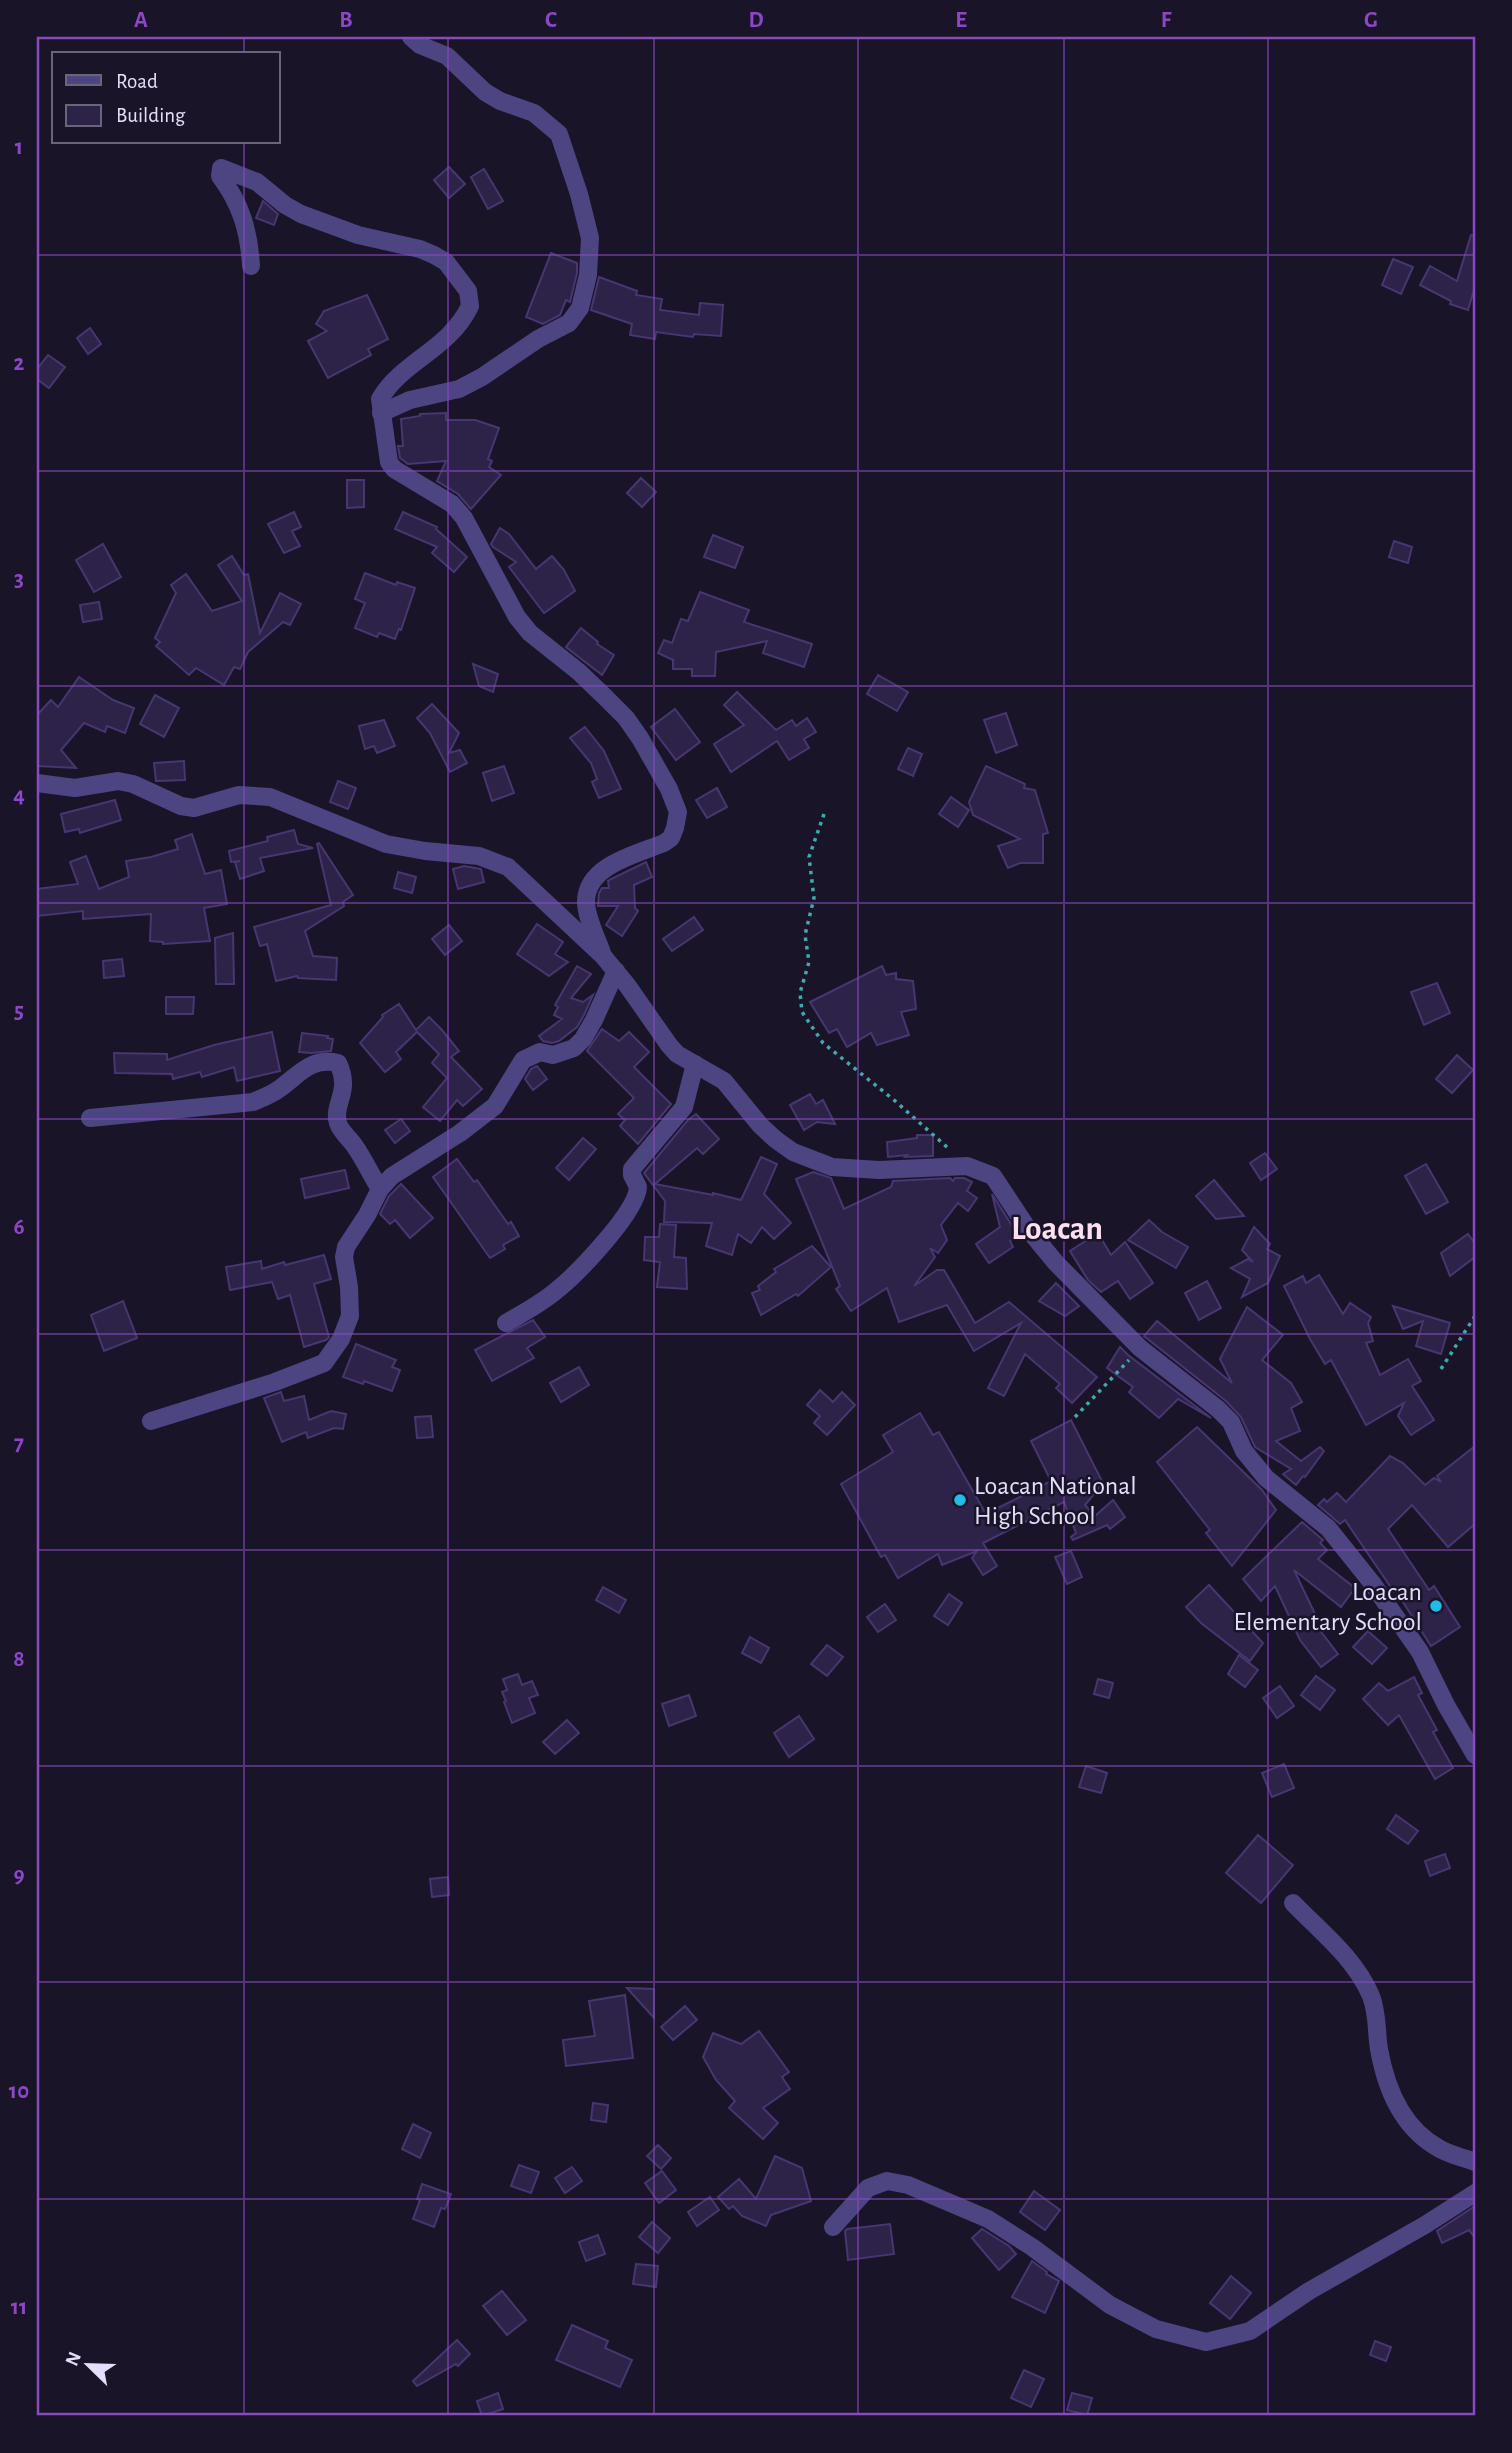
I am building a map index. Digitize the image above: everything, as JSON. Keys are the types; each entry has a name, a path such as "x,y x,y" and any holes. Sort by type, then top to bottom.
{"street":[{"path":"381,413 410,400 459,389 482,377 538,339 569,323 580,308 588,275 590,239 579,194 559,134 534,113 500,101 485,92 447,56 420,45 411,37"},
{"path":"251,266 250,242 244,218 220,176 221,168 257,182 285,205 301,214 358,235 420,248 446,262 468,290 470,306 466,314 440,344 393,381 380,399 389,462 394,469 452,503 464,518 517,617 530,633 579,672 626,718 669,789 678,812 671,838 604,870 591,883 586,901 587,910 603,956"},
{"path":"37,783 75,788 118,781 133,784 181,806 194,808 239,795 271,797 386,844 479,856 508,867 603,956 668,1045 677,1054 724,1081 775,1139 793,1152 832,1167 879,1170 967,1166 993,1176 1028,1229 1056,1264 1140,1348 1218,1409 1231,1422 1244,1451 1266,1478 1328,1528 1372,1583 1420,1652 1475,1755"},
{"path":"151,1421 275,1382 324,1363 341,1339 350,1316 344,1257 346,1247 380,1189 392,1176 460,1133 495,1106 523,1060 540,1052 553,1055 574,1048 594,1020 616,971"},
{"path":"90,1118 253,1101 277,1090 307,1065 338,1063 344,1081 337,1112 338,1124 355,1146 380,1189"},
{"path":"506,1323 556,1291 576,1273 630,1210 638,1188 632,1169 684,1107 695,1064"},
{"path":"1293,1903 1354,1965 1371,1997 1377,2019 1378,2048 1389,2090 1411,2129 1441,2150 1475,2162"},
{"path":"832,2227 868,2188 887,2181 908,2185 988,2219 1122,2311 1156,2329 1206,2342 1250,2331 1309,2291 1425,2225 1475,2193"}],"path":[{"path":"824,814 809,857 814,898 805,935 809,962 800,993 802,1012 823,1042 912,1115 967,1166"},
{"path":"1441,1369 1475,1316"},
{"path":"1075,1417 1140,1348"}],"building":[{"path":"449,167 465,184 449,198 434,180"},
{"path":"484,169 503,201 488,209 471,177"},
{"path":"263,201 278,214 274,225 256,218"},
{"path":"1471,235 1475,236 1475,286 1468,310 1450,304 1451,301 1420,285 1430,266 1457,281"},
{"path":"551,253 577,263 577,273 570,302 566,300 560,315 543,324 526,317"},
{"path":"1393,259 1413,267 1401,294 1382,285"},
{"path":"599,277 637,291 636,295 662,299 660,310 699,315 700,303 723,305 721,336 694,334 693,337 656,332 655,339 630,335 632,324 591,310"},
{"path":"367,295 388,339 368,349 371,355 328,378 308,341 327,331 316,324 324,311"},
{"path":"90,328 101,344 88,354 77,338"},
{"path":"48,355 65,367 49,388 37,379 37,369"},
{"path":"446,413 446,420 475,420 499,428 488,459 492,461 489,467 501,475 471,509 458,494 437,481 446,461 408,464 400,458 398,446 403,446 401,419 420,414"},
{"path":"641,478 656,492 642,507 627,493"},
{"path":"347,480 364,480 364,507 347,508"},
{"path":"294,512 301,527 292,531 300,546 284,553 268,524"},
{"path":"403,512 437,527 436,529 467,557 454,572 432,553 437,547 395,529"},
{"path":"500,528 509,534 536,569 552,556 564,570 575,591 544,613 509,567 516,562 491,544"},
{"path":"713,535 743,547 735,568 704,557"},
{"path":"1394,541 1412,547 1408,563 1389,557"},
{"path":"103,544 121,577 94,592 76,560"},
{"path":"232,556 244,575 248,574 260,633 280,593 301,604 290,625 283,622 248,652 240,669 234,667 224,685 196,668 189,675 156,646 160,642 155,638 176,593 171,585 186,574 212,611 242,601 218,565"},
{"path":"365,573 396,585 397,582 415,588 401,630 399,629 395,639 379,633 377,637 355,628 365,603 355,599"},
{"path":"700,592 749,610 744,622 812,644 804,667 763,653 767,641 716,652 715,676 692,676 692,669 673,669 673,660 658,653 664,640 672,643 681,619 688,621"},
{"path":"99,602 102,619 83,622 80,605"},
{"path":"581,628 598,642 597,644 614,655 602,675 566,647"},
{"path":"473,664 498,674 493,692 479,686"},
{"path":"878,675 908,692 897,711 867,694"},
{"path":"79,677 113,700 134,708 125,733 107,726 105,732 84,723 61,750 76,768 37,766 37,715 51,700 58,707"},
{"path":"737,692 776,730 792,720 796,726 807,718 816,732 804,739 809,748 789,760 777,741 731,772 714,744 744,725 724,705"},
{"path":"155,695 179,708 164,737 140,724"},
{"path":"432,704 459,733 449,753 460,750 467,763 450,772 430,733 417,718"},
{"path":"675,709 700,742 676,760 651,727"},
{"path":"1006,713 1017,745 996,753 984,720"},
{"path":"384,720 395,746 377,753 374,746 365,749 359,726"},
{"path":"585,727 604,751 621,789 599,798 592,782 597,779 591,763 570,738"},
{"path":"908,748 922,754 913,776 898,769"},
{"path":"184,761 185,780 156,781 154,763"},
{"path":"504,766 514,793 492,801 483,773"},
{"path":"986,766 1025,784 1024,788 1035,790 1048,833 1043,834 1043,863 1020,863 1008,868 998,846 1020,839 973,815 969,802"},
{"path":"338,781 356,788 348,809 330,802"},
{"path":"717,788 727,807 707,818 696,800"},
{"path":"951,797 969,810 958,827 939,814"},
{"path":"115,800 121,820 80,833 79,829 65,832 61,814"},
{"path":"294,830 298,844 313,848 260,858 264,871 240,879 235,862 240,861 231,862 229,851 268,841 267,837"},
{"path":"192,834 205,874 221,870 227,904 204,908 210,941 163,944 150,941 151,914 83,919 83,911 37,916 37,889 78,884 70,862 86,856 99,889 129,877 126,861 178,849 175,840"},
{"path":"319,843 353,895 343,902 344,906 305,931 313,956 337,958 336,980 297,976 276,981 267,944 260,946 254,927 331,905 317,844"},
{"path":"646,862 652,877 634,885 635,908 638,911 622,936 606,925 618,906 598,906 599,893 602,888 609,888 608,881 611,879"},
{"path":"464,866 481,869 484,882 458,889 453,869"},
{"path":"398,872 416,877 412,893 394,888"},
{"path":"694,917 703,930 672,951 663,939"},
{"path":"537,924 563,942 555,954 568,962 549,976 517,954"},
{"path":"449,925 462,941 445,955 432,939"},
{"path":"233,933 234,984 216,984 215,938"},
{"path":"122,959 124,976 104,978 103,961"},
{"path":"577,966 591,974 571,998 583,1002 593,995 584,1015 577,1027 559,1041 543,1041 539,1036 562,1019 554,1015 558,1007 555,1005"},
{"path":"882,966 886,975 896,973 896,979 913,981 916,1009 901,1012 909,1035 877,1045 871,1033 847,1047 837,1029 829,1033 810,1002"},
{"path":"1437,983 1450,1013 1424,1025 1411,992"},
{"path":"166,997 194,997 193,1014 166,1014"},
{"path":"399,1004 416,1030 429,1017 442,1030 459,1051 451,1057 482,1089 463,1106 457,1100 440,1121 423,1107 447,1078 432,1063 439,1054 417,1032 396,1052 401,1059 385,1072 360,1043 382,1015"},
{"path":"602,1029 619,1041 629,1032 649,1052 634,1067 671,1104 638,1144 620,1126 625,1120 618,1114 634,1098 587,1051"},
{"path":"272,1032 280,1071 237,1081 234,1067 202,1077 200,1072 173,1079 172,1074 115,1073 114,1053 167,1054 167,1060 214,1045"},
{"path":"302,1033 333,1039 331,1051 299,1052"},
{"path":"1457,1055 1473,1070 1452,1093 1436,1079"},
{"path":"537,1066 547,1079 533,1090 525,1079 531,1069"},
{"path":"810,1094 816,1104 823,1100 835,1124 817,1122 804,1130 790,1105"},
{"path":"696,1114 719,1139 703,1154 697,1148 655,1184 741,1200 761,1157 777,1164 764,1194 791,1223 774,1239 762,1227 751,1243 738,1234 732,1255 706,1246 712,1223 664,1222 665,1201 644,1173"},
{"path":"401,1119 410,1131 395,1143 385,1130"},
{"path":"917,1135 933,1135 933,1156 888,1157 887,1142 917,1138"},
{"path":"583,1138 596,1149 569,1180 556,1168"},
{"path":"1265,1153 1277,1169 1261,1180 1250,1163"},
{"path":"457,1159 474,1182 477,1180 508,1224 511,1222 519,1236 503,1245 505,1249 490,1258 433,1177"},
{"path":"1426,1164 1448,1202 1426,1214 1405,1176"},
{"path":"345,1170 349,1188 305,1198 301,1179"},
{"path":"813,1172 831,1178 844,1209 891,1187 893,1181 950,1178 953,1181 955,1178 964,1178 972,1182 967,1191 977,1198 968,1211 958,1203 941,1225 947,1240 938,1253 930,1248 935,1257 914,1286 937,1270 944,1270 975,1323 1009,1302 1097,1377 1072,1403 1056,1388 1060,1384 1025,1354 1004,1396 988,1388 1021,1323 974,1351 947,1305 899,1322 887,1288 851,1311 836,1289 840,1286 796,1179"},
{"path":"1214,1180 1244,1216 1216,1219 1196,1196"},
{"path":"401,1184 433,1218 410,1238 395,1220 390,1224 380,1214 389,1196"},
{"path":"992,1194 1018,1235 1010,1241 1013,1247 989,1263 976,1244 1000,1227"},
{"path":"1149,1220 1162,1232 1188,1247 1176,1268 1128,1240"},
{"path":"660,1224 676,1225 674,1257 686,1258 687,1289 657,1287 660,1262 644,1260 645,1237 659,1237"},
{"path":"1254,1227 1270,1244 1267,1249 1280,1256 1268,1283 1242,1297 1250,1279 1231,1268 1248,1259 1253,1262 1242,1250"},
{"path":"1098,1233 1111,1255 1125,1242 1153,1283 1130,1299 1118,1281 1101,1292 1088,1280 1070,1251"},
{"path":"1468,1234 1475,1244 1475,1257 1450,1276 1441,1253"},
{"path":"812,1246 831,1267 798,1296 796,1294 761,1315 752,1293 760,1290 758,1286 776,1272 774,1269"},
{"path":"324,1255 331,1279 314,1284 329,1337 326,1340 304,1347 290,1295 278,1299 272,1282 230,1290 226,1267 261,1261 262,1269"},
{"path":"1319,1275 1343,1314 1350,1303 1371,1317 1368,1323 1373,1341 1366,1343 1380,1375 1408,1359 1421,1381 1412,1386 1434,1420 1411,1435 1398,1416 1404,1403 1366,1425 1331,1360 1325,1364 1310,1339 1284,1286 1303,1276 1306,1283"},
{"path":"1207,1281 1221,1308 1199,1320 1185,1293"},
{"path":"1056,1283 1079,1306 1065,1316 1039,1301"},
{"path":"123,1301 137,1338 104,1351 91,1315"},
{"path":"1393,1306 1450,1323 1441,1354 1416,1346 1423,1321 1403,1329"},
{"path":"1247,1307 1283,1335 1262,1360 1291,1383 1302,1402 1291,1408 1300,1431 1276,1441 1301,1461 1320,1447 1324,1451 1296,1485 1283,1474 1291,1469 1255,1447 1241,1417 1226,1401 1144,1336 1157,1321 1232,1383 1220,1359"},
{"path":"533,1320 545,1337 527,1348 534,1358 492,1381 475,1350"},
{"path":"356,1344 396,1360 392,1367 400,1370 392,1391 343,1377"},
{"path":"1120,1347 1211,1418 1178,1399 1159,1418 1129,1392 1133,1387 1107,1368"},
{"path":"579,1367 589,1385 561,1402 550,1383"},
{"path":"820,1390 833,1402 842,1392 855,1405 827,1435 814,1423 820,1416 807,1405"},
{"path":"281,1392 284,1401 304,1396 309,1420 331,1411 346,1414 343,1429 334,1428 308,1438 306,1432 282,1442 264,1398"},
{"path":"920,1413 933,1435 939,1432 986,1514 1051,1481 1031,1441 1071,1420 1103,1483 1085,1505 1095,1516 1113,1500 1125,1517 1110,1529 1107,1525 1073,1540 1071,1537 1076,1533 1064,1502 983,1543 997,1566 983,1575 972,1558 977,1551 942,1565 938,1554 898,1578 885,1555 881,1557 841,1484 893,1452 883,1435"},
{"path":"431,1416 433,1437 417,1438 415,1417"},
{"path":"1197,1427 1262,1490 1276,1510 1232,1566 1206,1533 1210,1530 1157,1462"},
{"path":"1475,1446 1475,1524 1448,1547 1412,1505 1388,1529 1429,1590 1434,1586 1460,1627 1431,1646 1345,1520 1340,1524 1318,1505 1324,1499 1327,1502 1337,1493 1346,1502 1390,1456 1403,1463 1425,1485 1434,1478 1441,1482 1437,1476"},
{"path":"1302,1522 1323,1540 1320,1543 1327,1550 1318,1559 1355,1588 1341,1607 1294,1570 1317,1618 1312,1620 1338,1654 1321,1667 1300,1640 1275,1586 1261,1601 1243,1579"},
{"path":"1071,1551 1082,1577 1067,1584 1055,1557"},
{"path":"1209,1585 1263,1643 1250,1661 1201,1623 1186,1607"},
{"path":"603,1587 626,1600 619,1613 596,1600"},
{"path":"949,1594 962,1603 948,1625 934,1616"},
{"path":"885,1604 896,1620 878,1632 867,1617"},
{"path":"1368,1631 1387,1648 1372,1664 1353,1647"},
{"path":"750,1637 769,1648 761,1663 742,1653"},
{"path":"827,1645 843,1657 827,1676 811,1664"},
{"path":"1239,1655 1258,1670 1245,1687 1228,1674"},
{"path":"518,1674 522,1685 532,1681 538,1695 529,1698 535,1713 512,1723 504,1702 506,1701 502,1692 507,1690 503,1679"},
{"path":"1316,1676 1335,1690 1320,1710 1301,1695"},
{"path":"1414,1677 1422,1693 1418,1695 1437,1730 1433,1732 1453,1768 1435,1779 1399,1715 1388,1725 1363,1699 1379,1683 1388,1691"},
{"path":"1098,1679 1113,1683 1109,1698 1094,1694"},
{"path":"1280,1686 1294,1706 1277,1718 1263,1698"},
{"path":"689,1695 696,1716 669,1726 662,1704"},
{"path":"799,1716 814,1739 789,1757 774,1733"},
{"path":"567,1720 579,1733 555,1754 543,1742"},
{"path":"1284,1764 1294,1788 1272,1797 1262,1773"},
{"path":"1086,1766 1107,1773 1101,1793 1079,1787"},
{"path":"1396,1815 1418,1831 1408,1844 1387,1829"},
{"path":"1258,1835 1293,1865 1261,1903 1226,1873"},
{"path":"1445,1854 1450,1868 1430,1876 1425,1861"},
{"path":"448,1877 449,1895 432,1897 430,1879"},
{"path":"627,1988 654,1989 654,2018"},
{"path":"625,1995 633,2058 566,2066 563,2040 595,2036 589,2001"},
{"path":"685,2006 697,2020 673,2040 661,2027"},
{"path":"759,2031 789,2072 782,2077 790,2089 763,2108 778,2123 763,2139 729,2108 735,2101 716,2080 703,2057 713,2033 741,2044"},
{"path":"593,2103 608,2105 606,2122 591,2120"},
{"path":"413,2124 431,2133 420,2158 402,2149"},
{"path":"658,2145 671,2158 661,2169 647,2156"},
{"path":"775,2156 802,2168 811,2201 771,2215 766,2226 742,2216 733,2206 729,2209 718,2197 739,2179 756,2199"},
{"path":"519,2165 539,2172 531,2193 511,2186"},
{"path":"572,2167 582,2181 565,2193 555,2178"},
{"path":"662,2171 676,2190 659,2203 645,2183"},
{"path":"422,2184 451,2194 445,2209 441,2208 434,2227 413,2219"},
{"path":"1034,2191 1060,2210 1045,2230 1020,2212"},
{"path":"710,2197 719,2210 697,2226 688,2212"},
{"path":"1475,2206 1475,2238 1469,2230 1442,2243 1437,2231"},
{"path":"652,2222 670,2238 658,2253 639,2237"},
{"path":"890,2224 894,2254 848,2260 847,2229"},
{"path":"982,2229 1009,2246 1016,2254 999,2270 972,2238"},
{"path":"598,2235 605,2254 586,2261 579,2242"},
{"path":"1032,2261 1047,2272 1046,2274 1059,2281 1045,2313 1012,2297"},
{"path":"636,2264 658,2266 656,2287 633,2284"},
{"path":"1231,2276 1251,2293 1230,2319 1210,2303"},
{"path":"502,2291 526,2320 507,2335 483,2306"},
{"path":"572,2325 608,2341 605,2348 632,2360 620,2387 556,2360"},
{"path":"457,2340 470,2354 458,2366 456,2364 417,2386 413,2381"},
{"path":"1375,2341 1391,2347 1386,2361 1370,2355"},
{"path":"1024,2370 1044,2379 1031,2407 1011,2398"},
{"path":"498,2393 503,2409 482,2416 477,2401"},
{"path":"1072,2393 1092,2398 1087,2415 1067,2410"}],"place":[{"name":"Loacan National High School","path":"960,1500"},
{"name":"Loacan Elementary School","path":"1436,1606"}],"district":[{"name":"Loacan","path":"1057,1227"}]}
